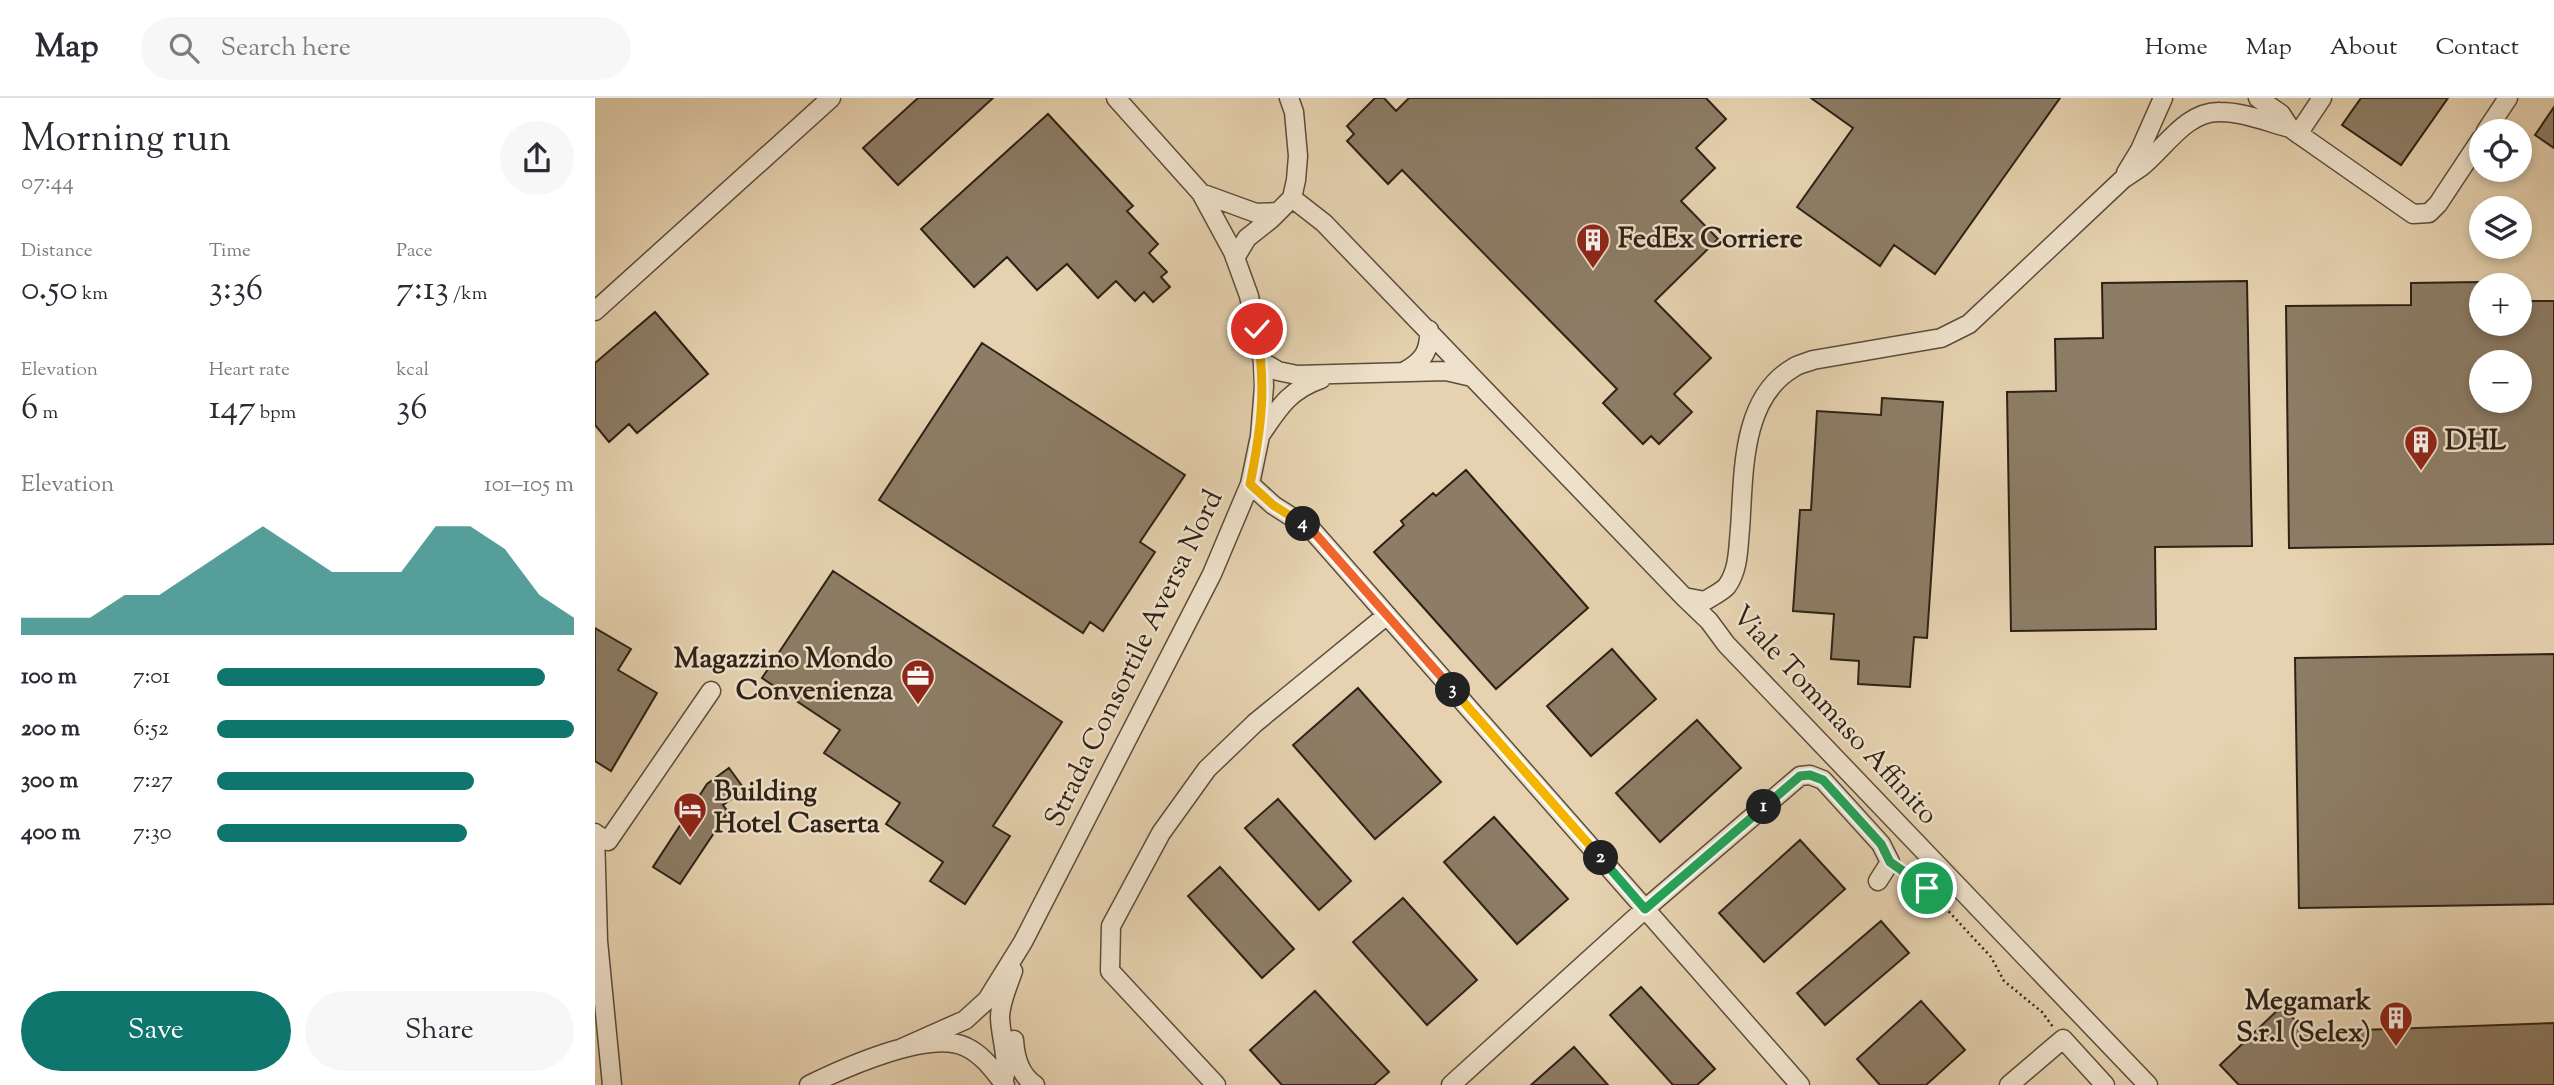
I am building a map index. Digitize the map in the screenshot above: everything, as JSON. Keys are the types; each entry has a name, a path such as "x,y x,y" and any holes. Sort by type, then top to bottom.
{"street":[{"path":"595,311 831,98"},
{"name":"Strada Consortile Aversa Nord","path":"902,1048 965,1020 987,1000 1023,942 1212,574 1250,484 1260,436 1264,386 1249,296 1235,258 1201,193 1116,98"},
{"path":"1235,258 1247,238 1292,198 1298,156 1294,112 1289,98"},
{"name":"Viale Tommaso Affinito","path":"2123,179 2140,150 2163,98"},
{"path":"2258,98 2281,114 2294,131 2413,214 2429,213 2438,204 2469,156"},
{"path":"2294,131 2322,98"},
{"path":"2494,119 2508,98"},
{"name":"Viale Tommaso Affinito","path":"1684,597 1705,601 1726,587 1737,565 1744,469 1751,428 1759,405 1771,386 1793,368 1813,360 1941,338 1969,324 2123,179 2142,166 2203,106 2294,131"},
{"path":"1201,193 1256,213 1276,212"},
{"name":"Viale Tommaso Affinito","path":"1292,198 1324,222 1429,330 2148,1085"},
{"path":"1405,371 1420,363 1428,347 1429,330"},
{"path":"1262,362 1277,371 1297,375 1459,372 1475,379"},
{"path":"1260,436 1292,393 1304,385 1331,375"},
{"path":"1250,484 1273,505 1312,530 1800,1085"},
{"path":"1236,521 1255,510 1273,505"},
{"path":"1216,1085 1110,971 1111,926 1161,832 1207,769 1255,723 1387,615"},
{"path":"596,833 608,841 711,691"},
{"path":"1451,1085 1645,909 1800,776 1810,775 1823,780 1881,844 1890,862 1878,881"},
{"path":"596,833 598,941 612,1085"},
{"name":"Strada Consortile Aversa Nord","path":"1004,1084 1006,1063 1000,1017 1023,942"},
{"path":"1005,994 1011,1011 1018,1064 1029,1081 1035,1085"},
{"path":"2009,1085 2063,1039 2105,1085"},
{"path":"810,1085 902,1048 936,1042 965,1046 987,1062 1004,1084"}],"path":[{"path":"1890,862 1927,888 1991,957 2004,981 2042,1013 2063,1039"}],"building":[{"path":"918,98 993,98 898,185 863,148"},
{"name":"FedEx Corriere","path":"1375,98 1384,98 1396,111 1409,98 1706,98 1726,119 1696,148 1715,168 1681,201 1718,239 1655,301 1711,358 1674,394 1692,412 1659,444 1651,436 1643,444 1603,403 1617,389 1402,170 1388,184 1347,141 1354,134 1347,126"},
{"path":"1811,98 2060,98 1935,274 1894,245 1880,266 1797,207 1853,128"},
{"path":"2361,98 2448,98 2401,165 2342,125"},
{"path":"2554,107 2554,148 2535,135"},
{"path":"1048,114 1133,206 1127,211 1158,244 1149,253 1167,272 1161,277 1170,287 1153,302 1144,292 1135,301 1116,281 1098,298 1067,264 1037,290 1007,257 974,287 921,229"},
{"path":"2247,281 2252,546 2155,547 2156,629 2011,631 2007,392 2056,391 2055,339 2103,338 2102,283"},
{"name":"DHL","path":"2469,282 2469,336 2532,336 2532,301 2554,301 2554,544 2289,548 2286,306 2411,305 2411,283"},
{"path":"655,312 708,374 637,433 629,424 609,442 595,425 595,363"},
{"path":"982,343 1185,475 1140,542 1155,552 1103,631 1090,622 1083,633 879,500"},
{"path":"1882,398 1943,402 1927,638 1914,637 1910,687 1858,684 1859,661 1831,659 1834,614 1793,611 1800,510 1811,510 1817,411 1881,415"},
{"path":"1466,470 1588,608 1496,689 1374,552 1404,525 1401,521 1433,493 1436,496"},
{"path":"833,571 1062,722 993,826 1010,836 965,904 930,881 943,862 886,824 900,803 824,753 840,730 762,678"},
{"path":"595,628 631,649 618,670 657,693 611,771 595,761"},
{"path":"1612,649 1656,699 1591,756 1547,706"},
{"path":"2554,654 2554,904 2299,908 2295,658"},
{"path":"1358,688 1441,782 1375,839 1293,745"},
{"path":"1697,720 1741,768 1660,842 1616,793"},
{"name":"Building Hotel Caserta","path":"729,768 745,790 723,805 728,812 680,884 653,867 707,784"},
{"path":"1278,799 1351,881 1319,910 1245,828"},
{"path":"1494,817 1568,899 1517,944 1444,862"},
{"path":"1800,840 1845,889 1764,962 1719,913"},
{"path":"1220,867 1294,949 1262,978 1188,896"},
{"path":"1403,898 1477,980 1427,1025 1353,942"},
{"path":"1881,921 1909,953 1825,1025 1797,993"},
{"path":"1641,987 1715,1069 1697,1085 1673,1085 1610,1015"},
{"path":"1315,991 1389,1072 1374,1085 1282,1085 1250,1050"},
{"path":"1921,1001 1965,1050 1926,1085 1880,1085 1857,1059"},
{"name":"Megamark S.r.l (Selex)","path":"2282,1006 2306,1032 2554,1023 2554,1085 2239,1085 2220,1065"},
{"path":"1574,1047 1608,1085 1531,1085"}],"place":[{"name":"FedEx Corriere","path":"1593,270"},
{"name":"DHL","path":"2421,472"},
{"name":"Magazzino Mondo Convenienza","path":"918,706"},
{"name":"Building Hotel Caserta","path":"690,839"},
{"name":"Megamark S.r.l (Selex)","path":"2396,1048"}],"route":[{"path":"1257,329 1264,386 1260,436 1250,484 1273,505 1312,530 1645,909 1800,776 1810,775 1823,780 1881,844 1890,862 1927,888"}]}
